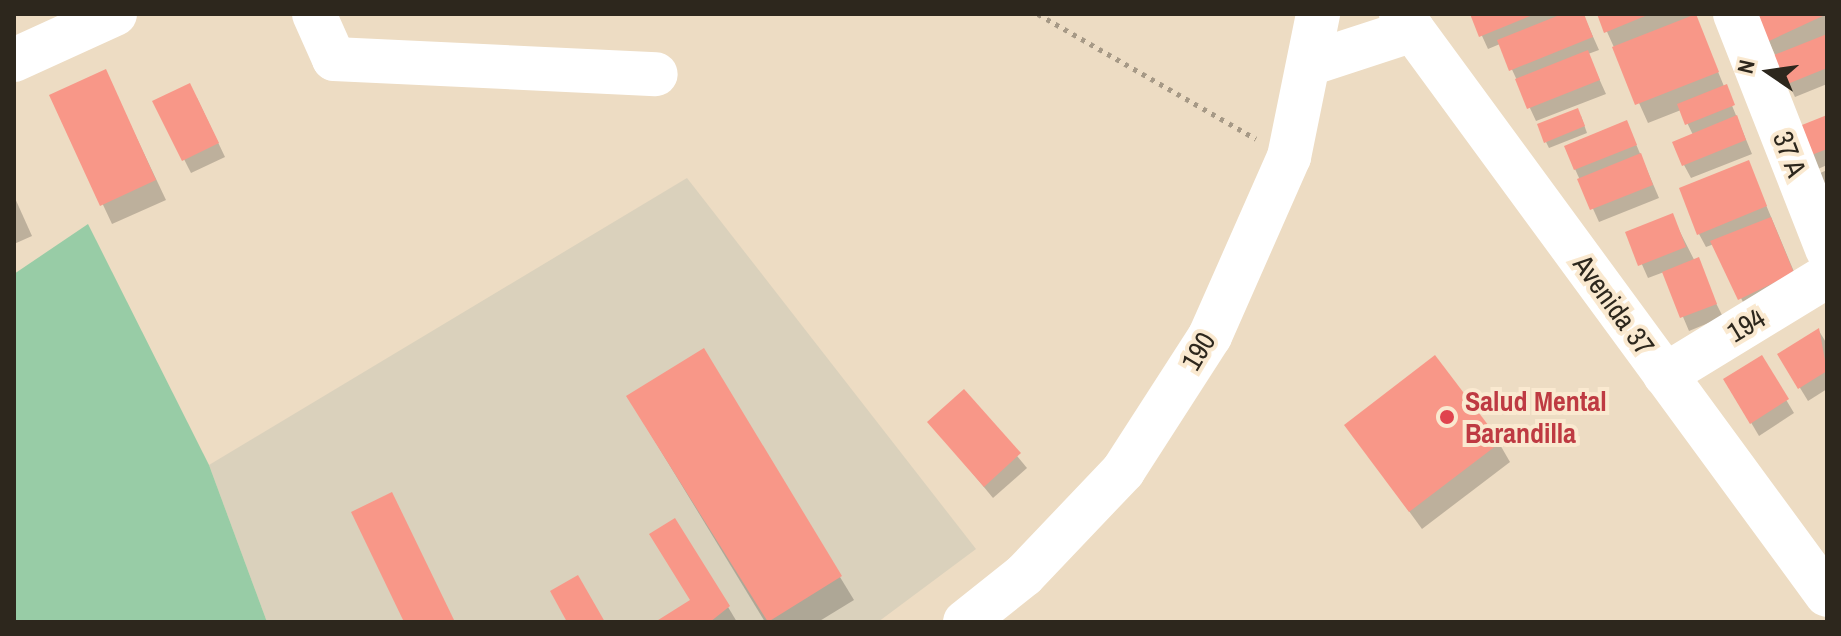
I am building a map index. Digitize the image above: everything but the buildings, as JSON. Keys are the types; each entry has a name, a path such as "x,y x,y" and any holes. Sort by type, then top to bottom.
{"street":[{"path":"14,60 115,14"},
{"path":"314,14 334,59 656,74"},
{"name":"190","path":"965,622 1024,575 1123,471 1210,336 1289,157 1312,63 1318,14"},
{"name":"37 A","path":"1735,14 1827,249"},
{"path":"1312,63 1407,22"},
{"name":"Avenida 37","path":"1407,22 1665,375 1823,581"},
{"name":"194","path":"1665,375 1827,276"}],"path":[{"path":"1038,14 1289,157"}],"shaded area":[{"path":"687,178 976,549 878,622 267,622 209,465"}],"green space":[{"path":"88,224 209,465 267,622 14,622 14,274"}],"place":[{"name":"Salud Mental Barandilla","path":"1447,417"}]}
